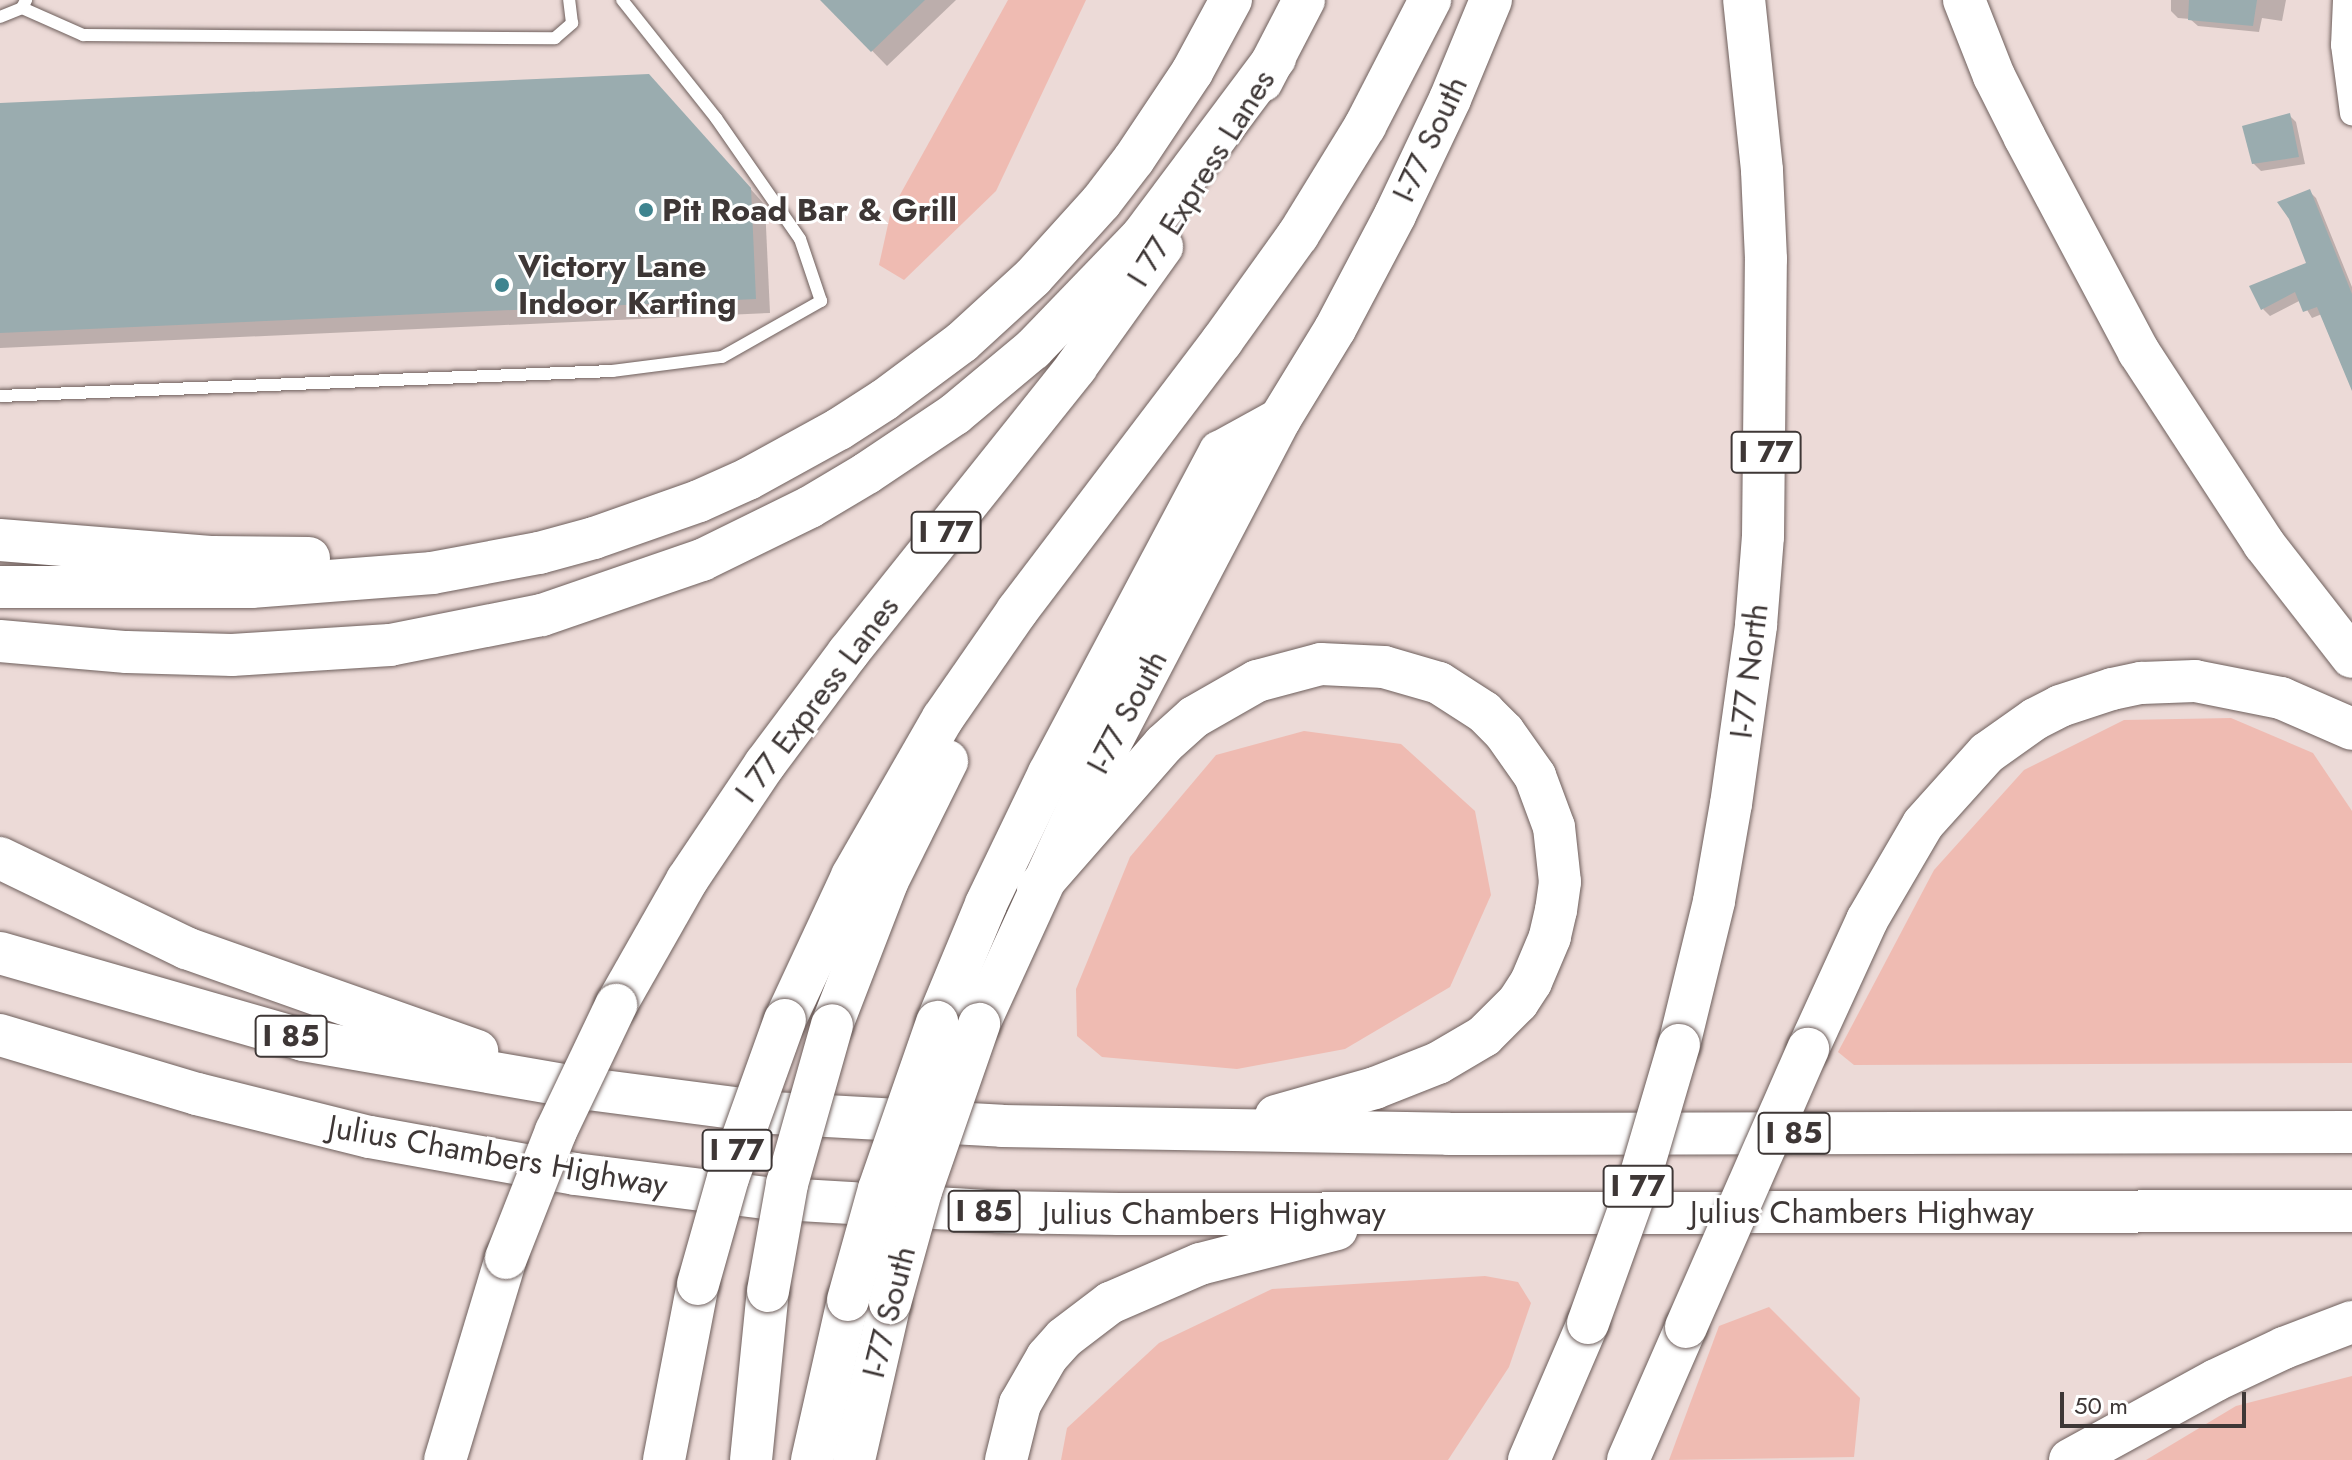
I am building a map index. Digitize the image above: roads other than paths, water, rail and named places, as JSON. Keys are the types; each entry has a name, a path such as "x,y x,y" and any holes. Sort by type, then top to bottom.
{"highway":[{"path":"0,587 205,588 371,580 488,564 594,538 699,501 794,455 884,400 962,342 1033,277 1101,202 1164,117 1231,0"},
{"name":"I 77 Express Lanes","path":"445,1460 506,1258 556,1131 616,1005 687,880 733,810 848,653 978,493 1115,314 1196,196 1275,58 1304,0"},
{"name":"I 77","path":"664,1460 698,1284 728,1178 785,1020 852,876 903,783 979,664 1298,235 1365,126 1430,0"},
{"name":"I-77 South","path":"854,1460 890,1303 921,1191 979,1024 1038,888 1280,419 1335,329 1395,215 1450,99 1491,0"},
{"name":"I-77 North","path":"1529,1460 1588,1323 1638,1184 1679,1045 1714,901 1731,804 1756,625 1763,537 1766,259 1762,170 1744,0"},
{"path":"1964,0 1994,76 2139,352 2264,544 2352,657"},
{"path":"0,641 127,652 232,655 390,645 542,615 702,560 810,507 867,473 955,414 1033,349 1142,236 1275,58"},
{"path":"812,1460 848,1300 879,1189 937,1022 986,904 1042,786 1220,452 1280,419"},
{"path":"0,540 171,554 311,558 594,538"},
{"path":"751,1460 768,1291 787,1184 832,1025 868,928 908,837 1061,553"},
{"path":"1038,888 1131,778 1194,717 1257,681 1288,670 1354,663 1413,674 1462,696 1504,732 1520,753 1547,801 1559,855 1560,882 1550,937 1531,982 1518,1002 1484,1036 1438,1063 1375,1088 1235,1128"},
{"path":"1628,1460 1867,920 1923,824 1987,753 2035,719 2072,701 2141,683 2195,681 2281,698 2352,729"},
{"path":"0,858 117,917 201,954 588,1089"},
{"name":"I 85","path":"0,953 303,1040 588,1089 773,1113 1002,1126 1449,1134 2352,1132"},
{"name":"Julius Chambers Highway","path":"0,1035 197,1094 370,1137 465,1156 669,1188 766,1198 999,1212 2352,1211"},
{"path":"1006,1460 1020,1404 1047,1357 1064,1338 1110,1303 1200,1264 1395,1213"},
{"path":"2070,1460 2216,1380 2284,1348 2352,1322"}],"street":[{"path":"2345,0 2343,45 2352,113"}],"lane":[{"path":"0,17 24,4 83,35 555,38 572,23 569,0"},
{"path":"0,396 612,371 722,357 821,301 800,239 716,118 622,0"}],"place":[{"name":"Pit Road Bar & Grill","path":"646,210"},
{"name":"Victory Lane Indoor Karting","path":"502,285"}]}
